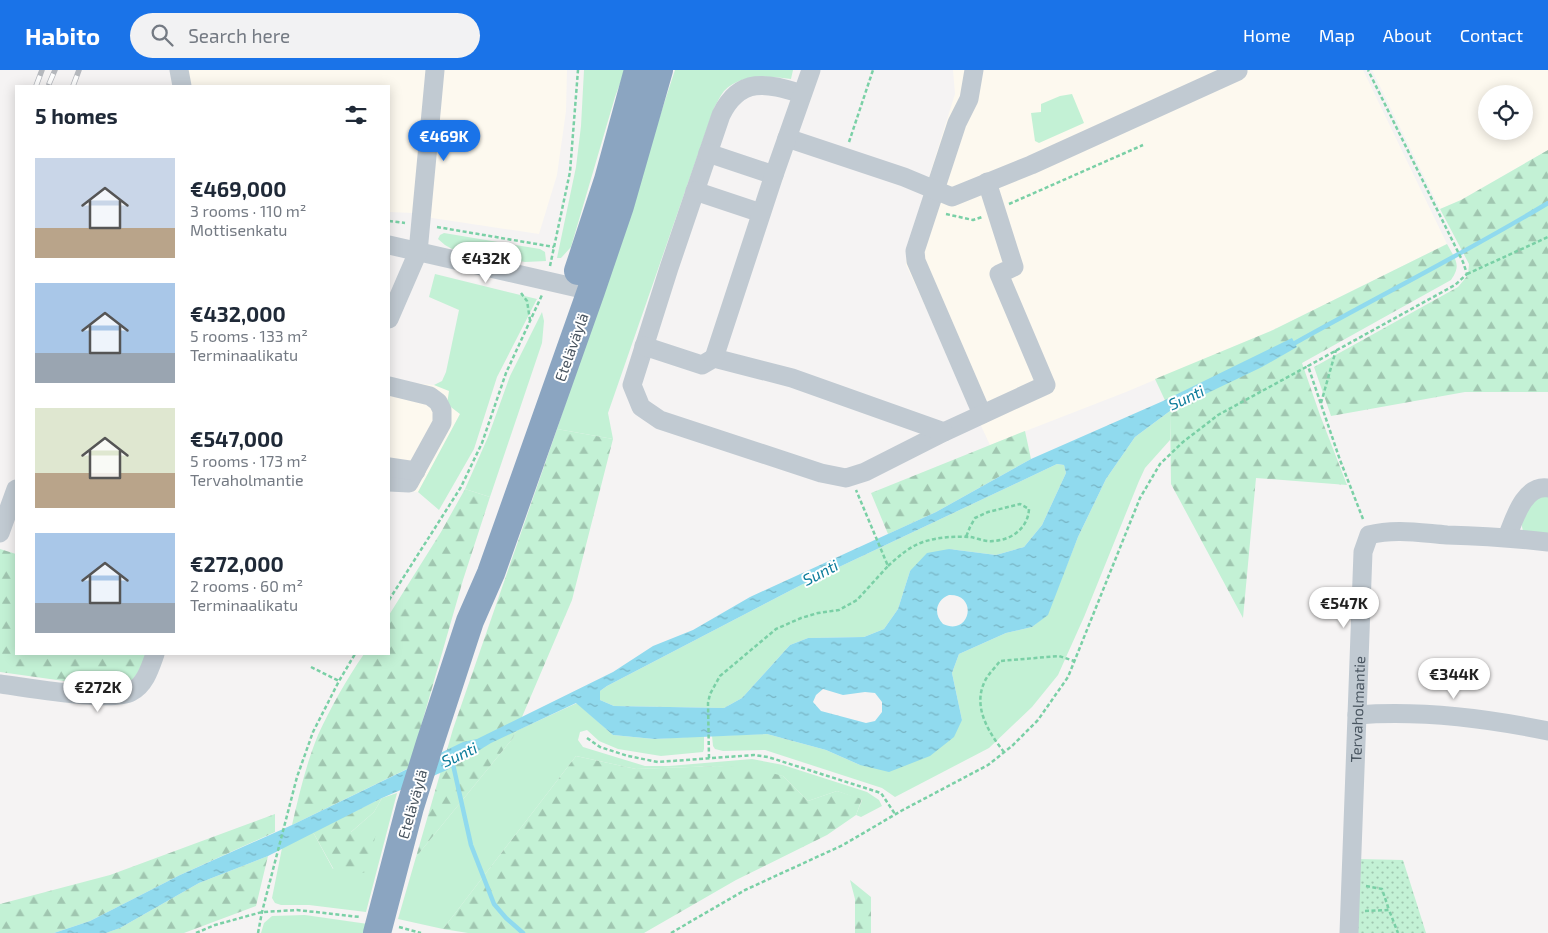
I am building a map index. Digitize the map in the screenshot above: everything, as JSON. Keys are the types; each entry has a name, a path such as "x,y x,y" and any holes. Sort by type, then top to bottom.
{"highway":[{"name":"Eteläväylä","path":"379,926 410,807 470,621 479,570 496,513 570,286 613,163 638,70"},
{"name":"Eteläväylä","path":"570,286 628,179 659,70"}],"street":[{"path":"180,70 182,85"},
{"path":"390,317 418,252 435,70"},
{"path":"644,346 702,365 714,358 774,175 811,70"},
{"path":"974,70 969,99 957,123 915,251 916,261 982,414"},
{"path":"787,138 904,177 952,197 1031,165 1237,70"},
{"path":"802,94 764,84 751,87 739,92 728,101 721,115 632,385 641,407 660,420 820,473 846,478 858,475 944,432 1046,385 999,274 1014,267 987,182"},
{"path":"708,153 774,175"},
{"path":"695,191 762,213"},
{"path":"390,245 570,286"},
{"path":"714,358 792,378 944,432"},
{"path":"390,386 430,396 438,402 442,410 442,423 409,483 390,482"},
{"path":"390,467 416,470"},
{"path":"1507,537 1523,502 1532,492 1548,488"},
{"path":"0,534 15,492"},
{"path":"1369,534 1393,531 1507,537 1548,542"},
{"name":"Tervaholmantie","path":"1349,933 1363,552 1369,534"},
{"path":"0,684 98,696 124,695 140,686 155,655"},
{"path":"1357,715 1380,713 1436,715 1510,724 1548,731"}],"path":[{"path":"390,598 461,487 482,443 506,373 531,322 570,286 554,247 570,172 578,70"},
{"path":"843,157 873,70"},
{"path":"1368,70 1463,262 1467,274"},
{"path":"390,221 421,224 554,247"},
{"path":"671,933 745,890 843,845 895,814 988,765 1038,720 1068,676 1140,498 1160,464 1183,442 1218,415 1455,285 1467,274 1548,237"},
{"path":"508,272 527,301 531,322"},
{"path":"1321,404 1336,349"},
{"path":"1308,366 1340,460 1369,534"},
{"path":"858,497 888,566"},
{"path":"709,758 708,703 710,694 720,676 776,629 818,612 839,610 857,600 888,566 907,549 924,542 947,537 966,537 992,541 1016,534 1028,519 1030,509 1020,504 988,512 975,518 966,537"},
{"path":"258,933 297,777 313,732 337,681 355,655"},
{"path":"1004,752 984,723 980,699 984,683 1000,661 1060,656 1074,661"},
{"path":"312,667 337,681"},
{"path":"588,738 600,747 628,756 658,762 754,755 768,757 881,793 895,814"},
{"path":"1351,884 1382,889 1398,933"},
{"path":"196,933 215,925 262,912 297,910 421,933"},
{"path":"1350,911 1389,910"}],"shaded area":[{"path":"171,70 567,70 566,111 557,175 539,234 432,218 413,213 390,212 390,85 173,85"},
{"path":"953,70 1363,70 1447,244 1273,330 1126,392 990,445 906,265 906,250 924,199 955,94"},
{"path":"1372,70 1548,70 1548,150 1461,200 1440,209"},
{"path":"390,381 434,385 450,391 447,404 460,414 418,492 390,490"}],"green space":[{"path":"584,70 625,70 615,97 571,247 561,258 557,258 576,167 581,126"},
{"path":"675,70 793,70 791,79 756,77 739,81 724,91 714,108 608,413 613,439 557,429"},
{"path":"1072,94 1084,123 1039,143 1035,141 1031,113 1041,112 1041,104 1060,96"},
{"path":"1548,150 1548,392 1465,392 1331,416 1314,367 1458,287 1468,275 1469,264 1440,209 1461,200"},
{"path":"444,233 540,249 545,252 546,261 525,262 452,249 438,239"},
{"path":"1447,244 1457,266 1451,280 1302,363 1347,485 1256,478 1243,618 1171,484 1170,411 1155,379 1273,330"},
{"path":"435,274 537,299 497,377 474,449 439,510 418,492 460,414 447,404 449,391 434,385 442,381 446,372 459,310 429,297"},
{"path":"542,312 544,321 542,343 490,497 465,489 488,437 510,376"},
{"path":"1170,411 1170,440 1145,468 1058,675 1032,707 989,748 895,797 882,788 765,750 723,751 715,749 712,736 767,734 826,750 860,765 962,720 952,673 959,654 1006,633 1032,627 1047,615 1078,537 1106,479 1135,437"},
{"path":"557,429 613,439 572,600 513,738 416,857 453,729"},
{"path":"1025,431 1031,459 936,512 888,534 871,493"},
{"path":"1057,464 1064,465 1066,473 1042,525 1024,547 996,555 949,549 910,571 898,609 884,629 864,637 808,638 790,645 742,698 724,708 614,706 600,700 600,691 607,686 801,585"},
{"path":"465,489 490,497 463,580 409,768 292,825 310,757 328,714 363,655 390,655 390,613 441,532"},
{"path":"1548,494 1548,536 1523,531 1522,520 1526,511 1540,495"},
{"path":"0,549 15,554 15,655 146,655 132,680 127,684 114,688 0,672"},
{"path":"577,703 613,735 654,739 704,736 703,752 661,756 618,749 599,741 587,730 580,732 578,740 583,747 645,766 669,766 752,759 783,765 867,792 879,800 882,806 861,817 856,815 862,800 837,791 808,801 783,776 717,766 636,769 576,756 443,929 398,919 416,857 513,738 516,731"},
{"path":"576,756 636,769 717,766 752,768 783,776 808,801 837,791 862,799 856,815 827,835 736,880 644,933 468,933 443,929"},
{"path":"397,793 366,912 275,903 272,898 282,848 313,832 333,869 350,833 374,812 382,798"},
{"path":"382,798 374,812 351,832 376,834 366,872 348,877 333,868 313,832"},
{"path":"275,814 275,832 180,875 90,921 54,933 0,933 0,904 110,875"},
{"path":"268,856 256,906 184,933 106,933 120,928 199,883"},
{"path":"1358,859 1403,860 1426,933 1356,933"},
{"path":"850,880 871,897 871,933 855,933 855,899"},
{"path":"305,915 368,924 365,933 261,933 264,923 272,916"}],"water":[{"path":"1292,338 1297,347 1262,367 1170,411 1135,437 1106,479 1078,537 1048,615 1032,627 1006,633 959,654 952,673 962,720 954,737 930,756 889,772 860,765 826,750 767,734 654,739 613,735 576,703 491,743 447,770 382,798 268,856 199,883 120,928 106,933 54,933 90,921 180,875 292,825 463,742 477,739 613,672 653,646 693,630 750,597 936,512 1031,459 1163,401","holes":["1057,464 1064,465 1066,473 1042,525 1024,547 996,555 949,549 927,553 910,571 898,609 884,629 864,637 808,638 790,645 742,698 724,708 614,706 600,700 600,691 607,686 801,585","949,595 958,596 965,601 967,614 965,620 960,625 943,624 940,620 937,608 945,597","823,689 843,695 865,692 875,693 882,702 882,712 875,721 866,723 821,711 813,702 816,695"]}],"waterway":[{"name":"Sunti","path":"1295,343 1454,257 1548,203"},
{"path":"452,760 471,845 494,904 523,933"}],"railway":[{"path":"36,85 42,70"},
{"path":"49,84 55,70"},
{"path":"73,85 79,70"}]}
